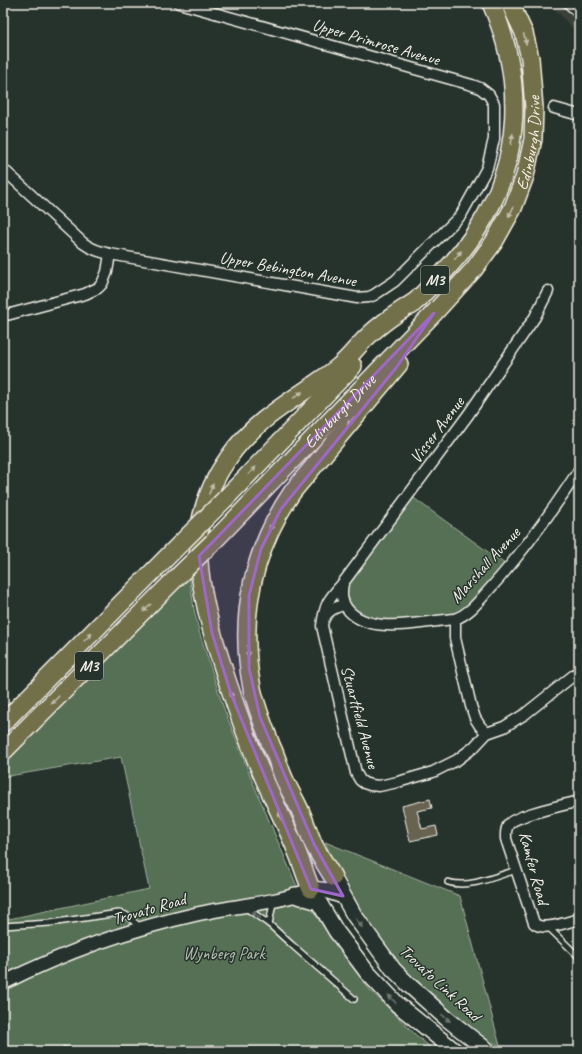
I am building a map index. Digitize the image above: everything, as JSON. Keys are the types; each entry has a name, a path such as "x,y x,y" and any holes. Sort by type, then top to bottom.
{"highway":[{"name":"Edinburgh Drive","path":"3,723 225,499 419,299 455,259 477,230 493,203 508,159 514,126 515,106 513,77 507,46 500,22 491,3"},
{"name":"Edinburgh Drive","path":"3,752 213,542 434,313 474,269 494,242 513,208 525,176 532,139 534,108 530,58 524,33 510,3"},
{"path":"308,895 297,852 254,755 231,694 212,633 205,606 202,581 199,553 200,526 210,490 226,461 242,441 265,420 338,367 388,319 419,299"},
{"path":"333,877 314,844 300,810 283,776 260,717 252,688 247,645 249,596 262,549 281,509 293,491 331,444 396,368 434,313"},
{"path":"308,895 317,880 319,870 314,844"}],"main road":[{"name":"Trovato Link Road","path":"333,877 354,915 393,969 440,1013 488,1051"},
{"path":"308,895 334,893 343,896"},
{"path":"308,895 367,972 383,990 398,1005 454,1051"}],"street":[{"name":"Upper Primrose Avenue","path":"179,3 472,86"},
{"name":"Upper Bebington Avenue","path":"3,169 89,248 110,254 357,298 369,297 395,281 461,216 487,168 494,139 494,104 489,95 480,88 472,86"},
{"path":"554,108 579,115"},
{"path":"3,316 85,294 98,288 104,279 110,254"},
{"name":"Visser Avenue","path":"343,583 468,415 535,317 548,291"},
{"name":"Marshall Avenue","path":"487,733 475,718 471,706 455,638 455,619 470,610 511,565 579,470"},
{"path":"343,583 341,592 344,605 357,618 376,625 388,626 455,619"},
{"name":"Stuartfield Avenue","path":"343,583 326,603 322,626 356,773 360,780 364,783 379,786 398,782 433,772 457,760 474,747 487,733 504,727 525,714 579,671"},
{"path":"322,626 325,615 332,609 344,605"},
{"name":"Kamfer Road","path":"579,801 518,818 508,826 506,831 506,839 534,923 539,927 548,927 579,919"},
{"name":"Trovato Road","path":"3,983 54,959 141,928 198,913 308,895"}],"lane":[{"path":"565,3 579,18"},
{"path":"448,882 455,885 469,884 516,870"},
{"path":"269,924 274,900"},
{"path":"242,906 269,924 354,999"},
{"path":"3,926 50,923 119,913 126,915 141,928"},
{"path":"548,927 579,957"}],"highlighted area":[{"path":"434,313 396,368 281,509 261,549 249,596 249,668 260,717 314,844 343,896 311,889 231,694 212,633 199,556"}],"shaded area":[{"path":"549,3 579,3 579,35"}],"green space":[{"path":"408,494 509,567 469,614 374,623 347,609 344,582"},
{"name":"Wynberg Park","path":"189,574 199,631 223,706 251,778 296,884 323,926 369,989 416,1035 435,1051 3,1051 3,918 9,919 149,889 121,757 3,777 3,765"},
{"path":"325,842 460,896 500,1046 463,1023 405,970 381,941 359,909 332,859"}],"building":[{"path":"430,799 432,808 417,811 422,829 436,826 438,835 410,841 402,806"},
{"path":"63,1046 75,1049 75,1051 62,1051"}]}
